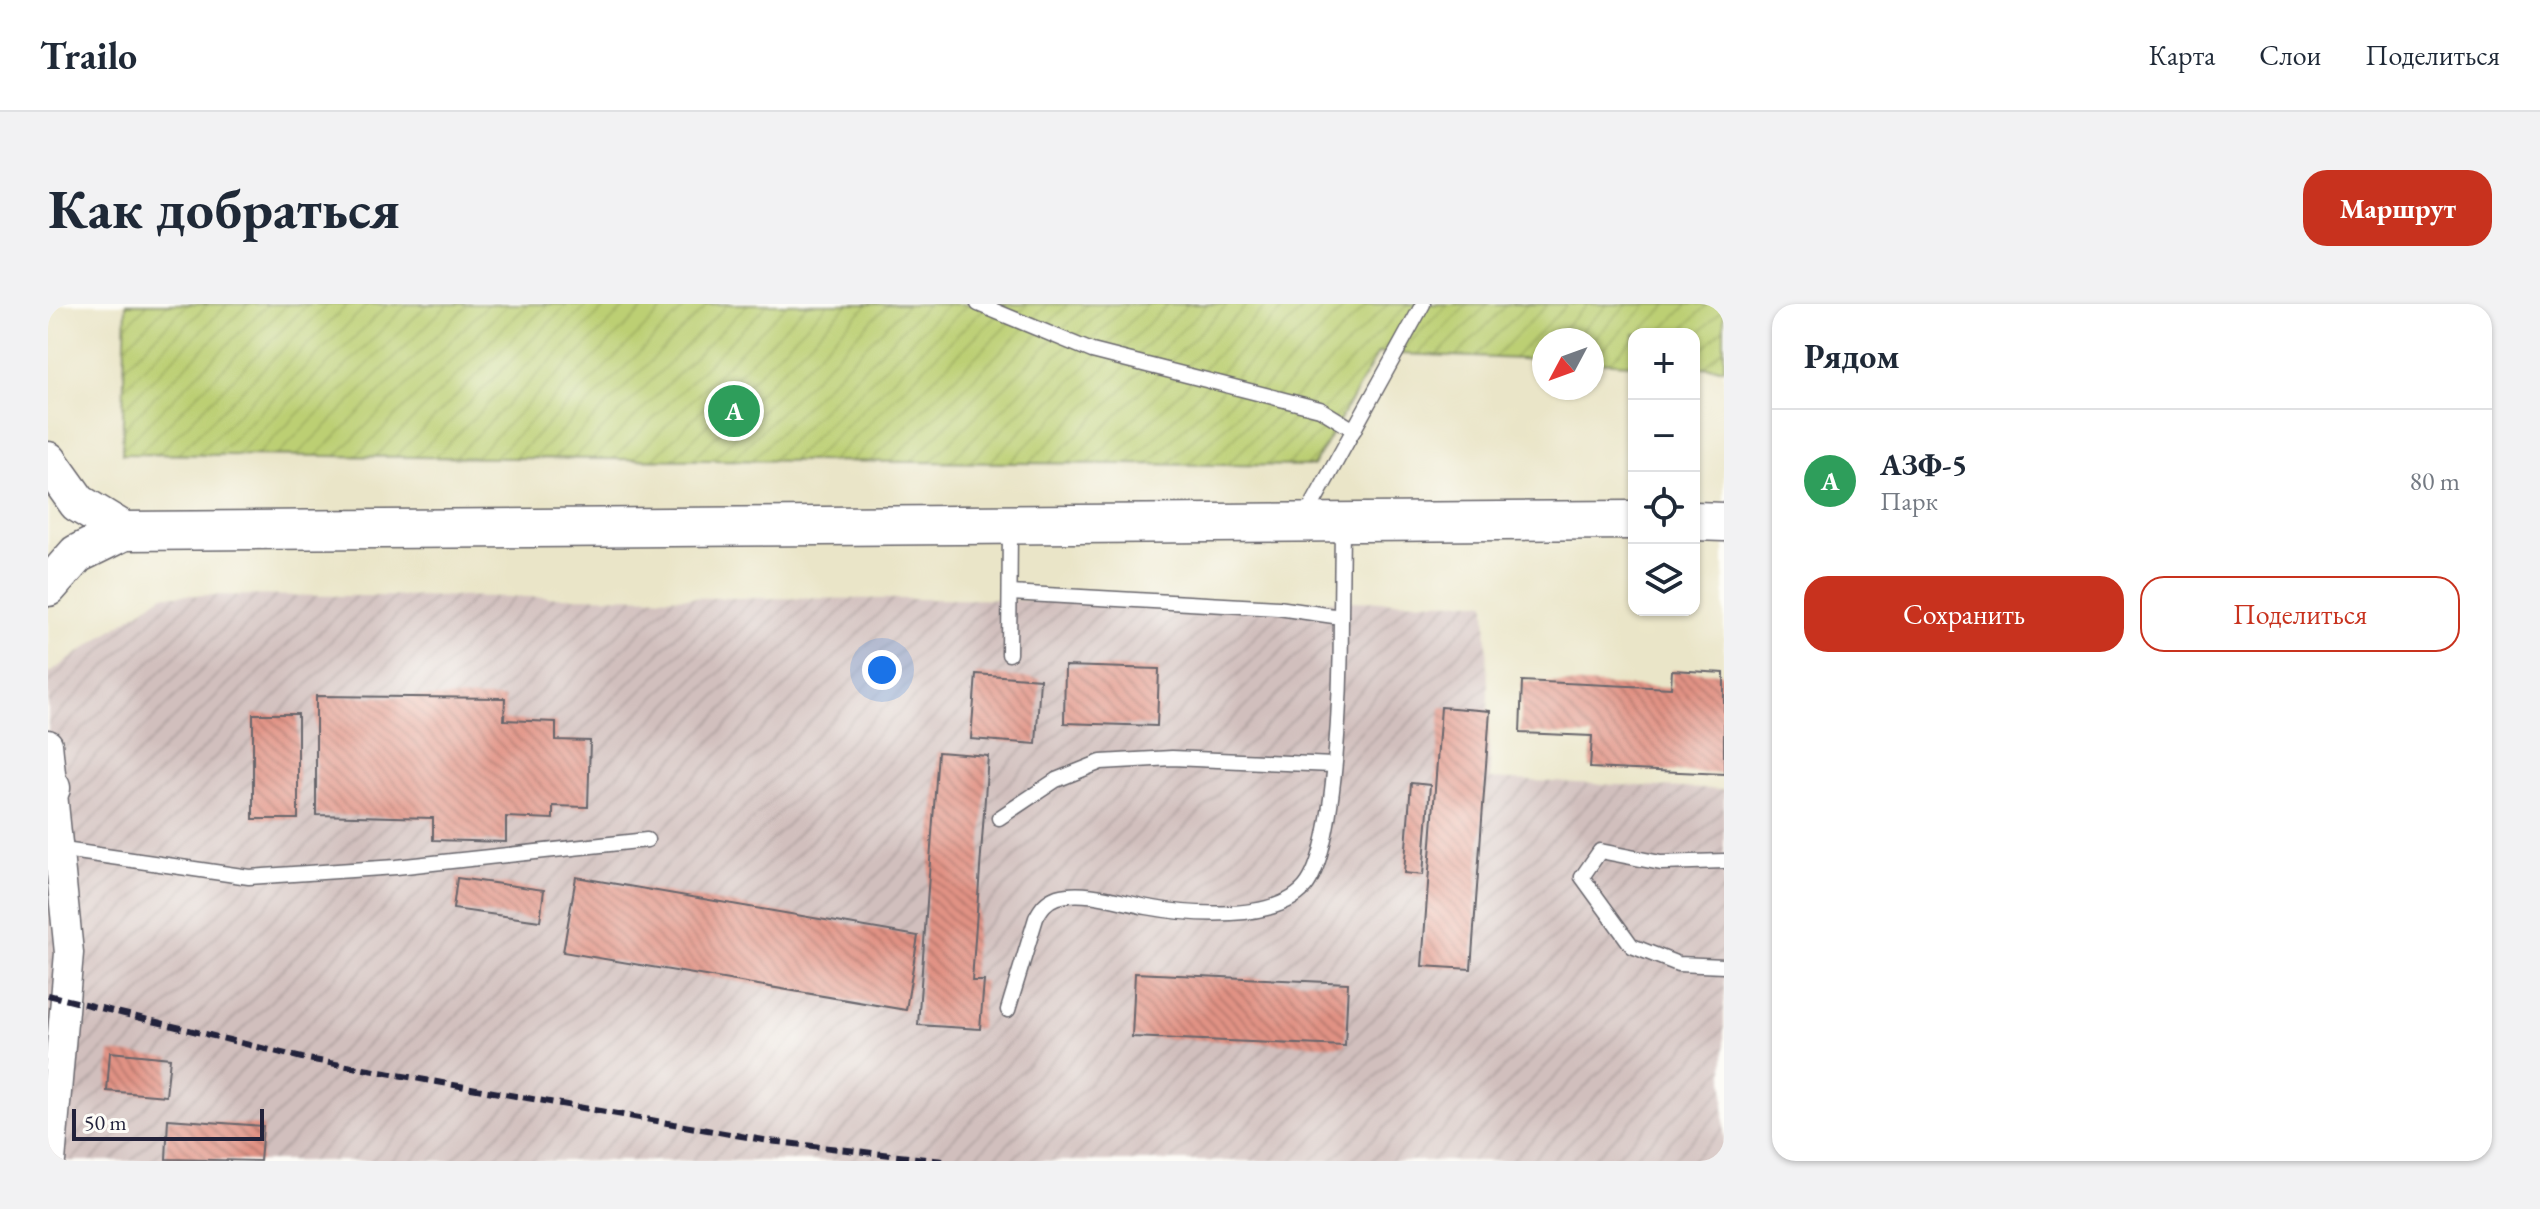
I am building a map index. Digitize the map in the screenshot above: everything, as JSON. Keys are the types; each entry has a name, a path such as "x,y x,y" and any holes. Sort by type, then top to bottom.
{"street":[{"path":"48,461 78,503 124,531"},
{"path":"48,587 77,554 124,531 1628,520"},
{"path":"1700,521 1724,522"},
{"path":"48,744 49,786 69,953 51,1161"}],"lane":[{"path":"978,304 1092,351 1320,409 1354,430"},
{"path":"1302,522 1423,304"},
{"path":"1008,1010 1036,918 1042,906 1057,897 1086,895 1156,908 1256,913 1286,904 1306,886 1321,857 1333,765 1341,617 1342,522"},
{"path":"1009,654 1010,524"},
{"path":"1010,593 1278,608 1341,617"},
{"path":"999,818 1056,780 1101,762 1172,758 1333,765"},
{"path":"57,849 249,877 396,867 647,840"},
{"path":"1724,861 1661,863 1600,851 1582,877 1632,946 1678,964 1724,966"}],"shaded area":[{"path":"163,595 1486,602 1490,779 1724,790 1724,1161 48,1161 48,674"}],"green space":[{"path":"126,304 1724,304 1724,368 1700,367 1700,328 1628,328 1628,364 1604,363 1604,328 1532,328 1532,359 1378,353 1313,466 122,454"}],"building":[{"path":"1065,666 1159,669 1157,726 1064,723"},
{"path":"1672,670 1724,673 1724,774 1590,768 1592,736 1520,733 1522,681 1671,688"},
{"path":"976,674 1040,679 1036,744 971,739"},
{"path":"316,696 505,698 504,720 556,722 556,740 590,741 588,807 553,806 553,819 506,817 506,842 433,840 433,818 316,815"},
{"path":"1441,707 1490,711 1471,969 1422,966"},
{"path":"253,714 298,714 298,819 253,819"},
{"path":"938,752 988,756 972,981 984,981 980,1029 918,1025"},
{"path":"1411,783 1430,785 1423,875 1404,873"},
{"path":"576,877 918,936 906,1010 563,952"},
{"path":"457,878 544,890 540,921 453,909"},
{"path":"1135,973 1348,983 1345,1046 1132,1037"},
{"path":"110,1052 170,1058 166,1096 107,1091"},
{"path":"168,1119 263,1126 260,1161 166,1159"}],"railway":[{"path":"48,995 302,1058 769,1141 943,1161"}],"place":[{"name":"АЗФ-5","path":"734,411"}]}
